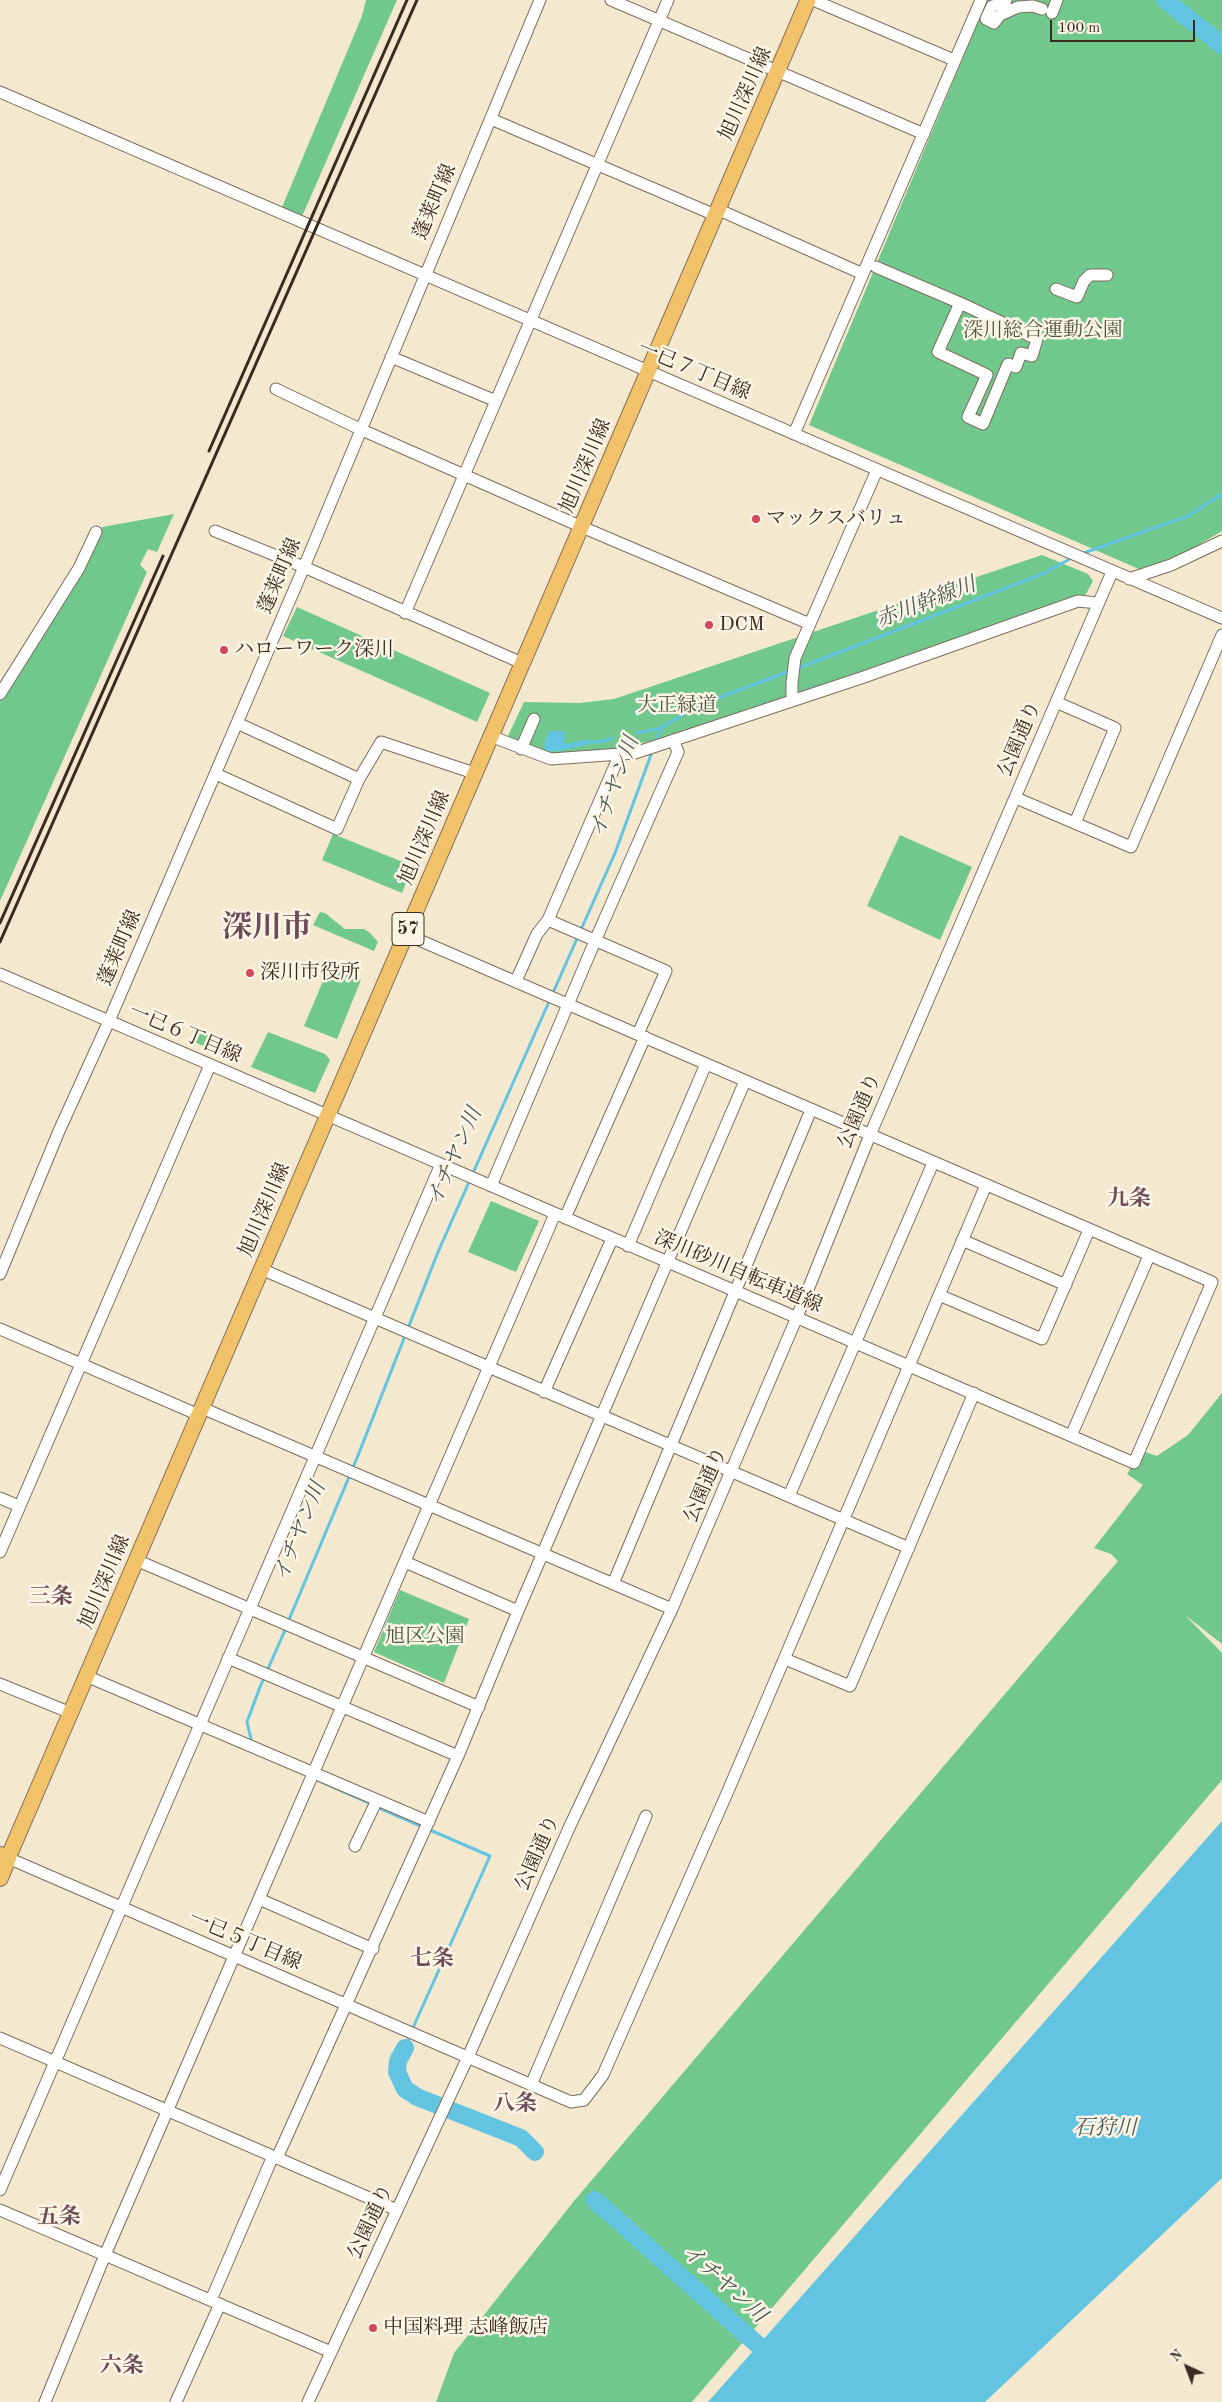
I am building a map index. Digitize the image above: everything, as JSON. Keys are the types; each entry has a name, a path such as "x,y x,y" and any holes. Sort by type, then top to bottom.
{"highway":[{"path":"0,1878 4,1856"}],"main road":[{"name":"旭川深川線","path":"4,1856 71,1713 808,0"}],"street":[{"name":"蓬莱町線","path":"0,1274 59,1132 109,1021 304,567 362,430 424,274 540,0"},
{"path":"611,0 924,134"},
{"path":"405,614 668,0"},
{"path":"813,0 954,60"},
{"path":"794,434 981,0"},
{"path":"1006,0 992,6 986,20 994,22 1008,11 1040,7 1058,0"},
{"name":"一已７丁目線","path":"0,92 1222,618"},
{"path":"491,119 863,274"},
{"path":"876,267 960,303 1037,339 1032,356 1021,352 1016,367 1008,364 983,424 968,417 987,375 938,352 960,303"},
{"path":"1056,289 1077,297 1084,281 1090,275 1107,274"},
{"path":"391,357 496,402"},
{"path":"276,389 362,430 582,527 810,624"},
{"path":"792,701 795,658 877,470"},
{"path":"215,531 304,567 405,614 522,663"},
{"path":"0,694 79,568 96,532"},
{"path":"1129,579 1171,565 1222,541"},
{"name":"公園通り","path":"308,2402 468,2057 565,1837 672,1610 797,1317 870,1135 1112,572"},
{"path":"490,736 551,760 635,753 674,742 985,636 1078,601 1098,603"},
{"path":"1016,798 1131,847 1222,635"},
{"path":"1056,702 1115,728 1075,823"},
{"path":"521,749 534,719"},
{"path":"237,723 359,779"},
{"path":"216,774 338,829 359,779 381,742 474,773"},
{"path":"491,1186 570,1003 594,940 678,752 674,742"},
{"path":"516,980 537,934 548,920 620,754"},
{"path":"45,2402 105,2255 488,1367 560,1216 642,1036 666,971 548,920"},
{"path":"406,934 570,1003 811,1110 1149,1256 1071,1436"},
{"name":"一已６丁目線","path":"0,974 328,1116"},
{"path":"628,1246 706,1064"},
{"path":"0,1552 210,1065"},
{"path":"176,2402 275,2157 373,1949 458,1756 518,1611 745,1081"},
{"path":"612,1584 672,1447 811,1110"},
{"name":"深川砂川自転車道線","path":"328,1116 1134,1462 1212,1282 1149,1256"},
{"path":"789,1496 933,1163"},
{"path":"0,2190 56,2063 120,1907 441,1164"},
{"name":"一已５丁目線","path":"4,1856 571,2102 584,2100 603,2075 785,1659 986,1185"},
{"path":"939,1295 1042,1339 1090,1230"},
{"path":"544,1392 612,1238"},
{"path":"962,1240 1066,1285"},
{"path":"261,1269 909,1548"},
{"path":"0,1329 81,1364 315,1455 672,1610"},
{"path":"785,1659 850,1686 974,1393"},
{"path":"0,1498 20,1506"},
{"path":"136,1560 479,1706"},
{"path":"405,1562 518,1611"},
{"path":"228,1658 458,1756"},
{"path":"86,1676 429,1822"},
{"path":"0,1684 71,1713"},
{"path":"355,1846 377,1800"},
{"path":"531,2085 646,1816"},
{"path":"260,1899 373,1949"},
{"path":"0,2038 397,2210"},
{"path":"0,2210 332,2352"}],"green space":[{"path":"366,0 397,0 300,221 280,212 362,16"},
{"name":"深川総合運動公園","path":"985,0 1222,0 1222,531 1182,555 1141,570 809,425 962,60"},
{"path":"174,514 157,552 148,549 140,565 147,572 0,901 0,700 81,572 102,527"},
{"name":"大正緑道","path":"1042,555 1088,574 1093,581 1085,596 672,737 607,750 553,757 507,738 524,702 580,703 614,699"},
{"path":"297,607 490,693 477,722 283,636"},
{"path":"333,834 413,866 402,893 322,860"},
{"path":"900,835 972,867 940,940 867,906"},
{"path":"320,912 325,913 345,929 364,929 369,932 378,942 374,951 313,925"},
{"path":"329,967 361,980 337,1039 304,1026"},
{"path":"197,1028 244,1049 239,1061 192,1041"},
{"path":"268,1032 325,1054 330,1060 315,1093 251,1067"},
{"path":"491,1201 539,1221 516,1272 468,1252"},
{"path":"1222,1393 1222,1644 1185,1615 1222,1653 1222,1780 692,2402 436,2402 454,2353 574,2201 1118,1561 1111,1554 1094,1548 1143,1485 1127,1474 1142,1451 1157,1456 1188,1435"},
{"name":"旭区公園","path":"400,1590 469,1619 444,1683 374,1652"}],"water":[{"path":"548,731 565,731 564,744 587,740 589,744 560,751 547,751 544,747"},
{"name":"石狩川","path":"1222,1821 1222,2178 985,2402 708,2402"}],"waterway":[{"path":"1165,0 1222,45"},
{"name":"赤川幹線川","path":"1081,554 1188,516 1222,494"},
{"name":"赤川幹線川","path":"796,669 1045,573 1073,557"},
{"name":"赤川幹線川","path":"637,733 661,728 697,706 790,671"},
{"name":"イチヤン川","path":"655,743 661,728"},
{"name":"赤川幹線川","path":"585,742 600,742 613,738"},
{"name":"イチヤン川","path":"288,1622 357,1458 438,1252 615,853 652,752"},
{"name":"イチヤン川","path":"252,1743 247,1722 286,1628"},
{"name":"イチヤン川","path":"319,1781 371,1804"},
{"name":"イチヤン川","path":"377,1807 490,1856 412,2030"},
{"name":"イチヤン川","path":"405,2048 410,2035"},
{"name":"イチヤン川","path":"405,2048 398,2061 397,2072 405,2089 417,2097 521,2138 535,2152"},
{"name":"イチヤン川","path":"595,2200 776,2361"}],"railway":[{"path":"209,451 407,0"},
{"path":"0,942 417,0"},
{"path":"0,923 163,556"}],"place":[{"name":"マックスバリュ","path":"756,519"},
{"name":"DCM","path":"709,625"},
{"name":"ハローワーク深川","path":"224,650"},
{"name":"深川市役所","path":"250,973"},
{"name":"中国料理 志峰飯店","path":"373,2328"}],"district":[{"name":"深川市","path":"267,928"},
{"name":"九条","path":"1129,1199"},
{"name":"三条","path":"51,1597"},
{"name":"七条","path":"432,1959"},
{"name":"八条","path":"515,2104"},
{"name":"五条","path":"59,2217"},
{"name":"六条","path":"122,2366"}]}
